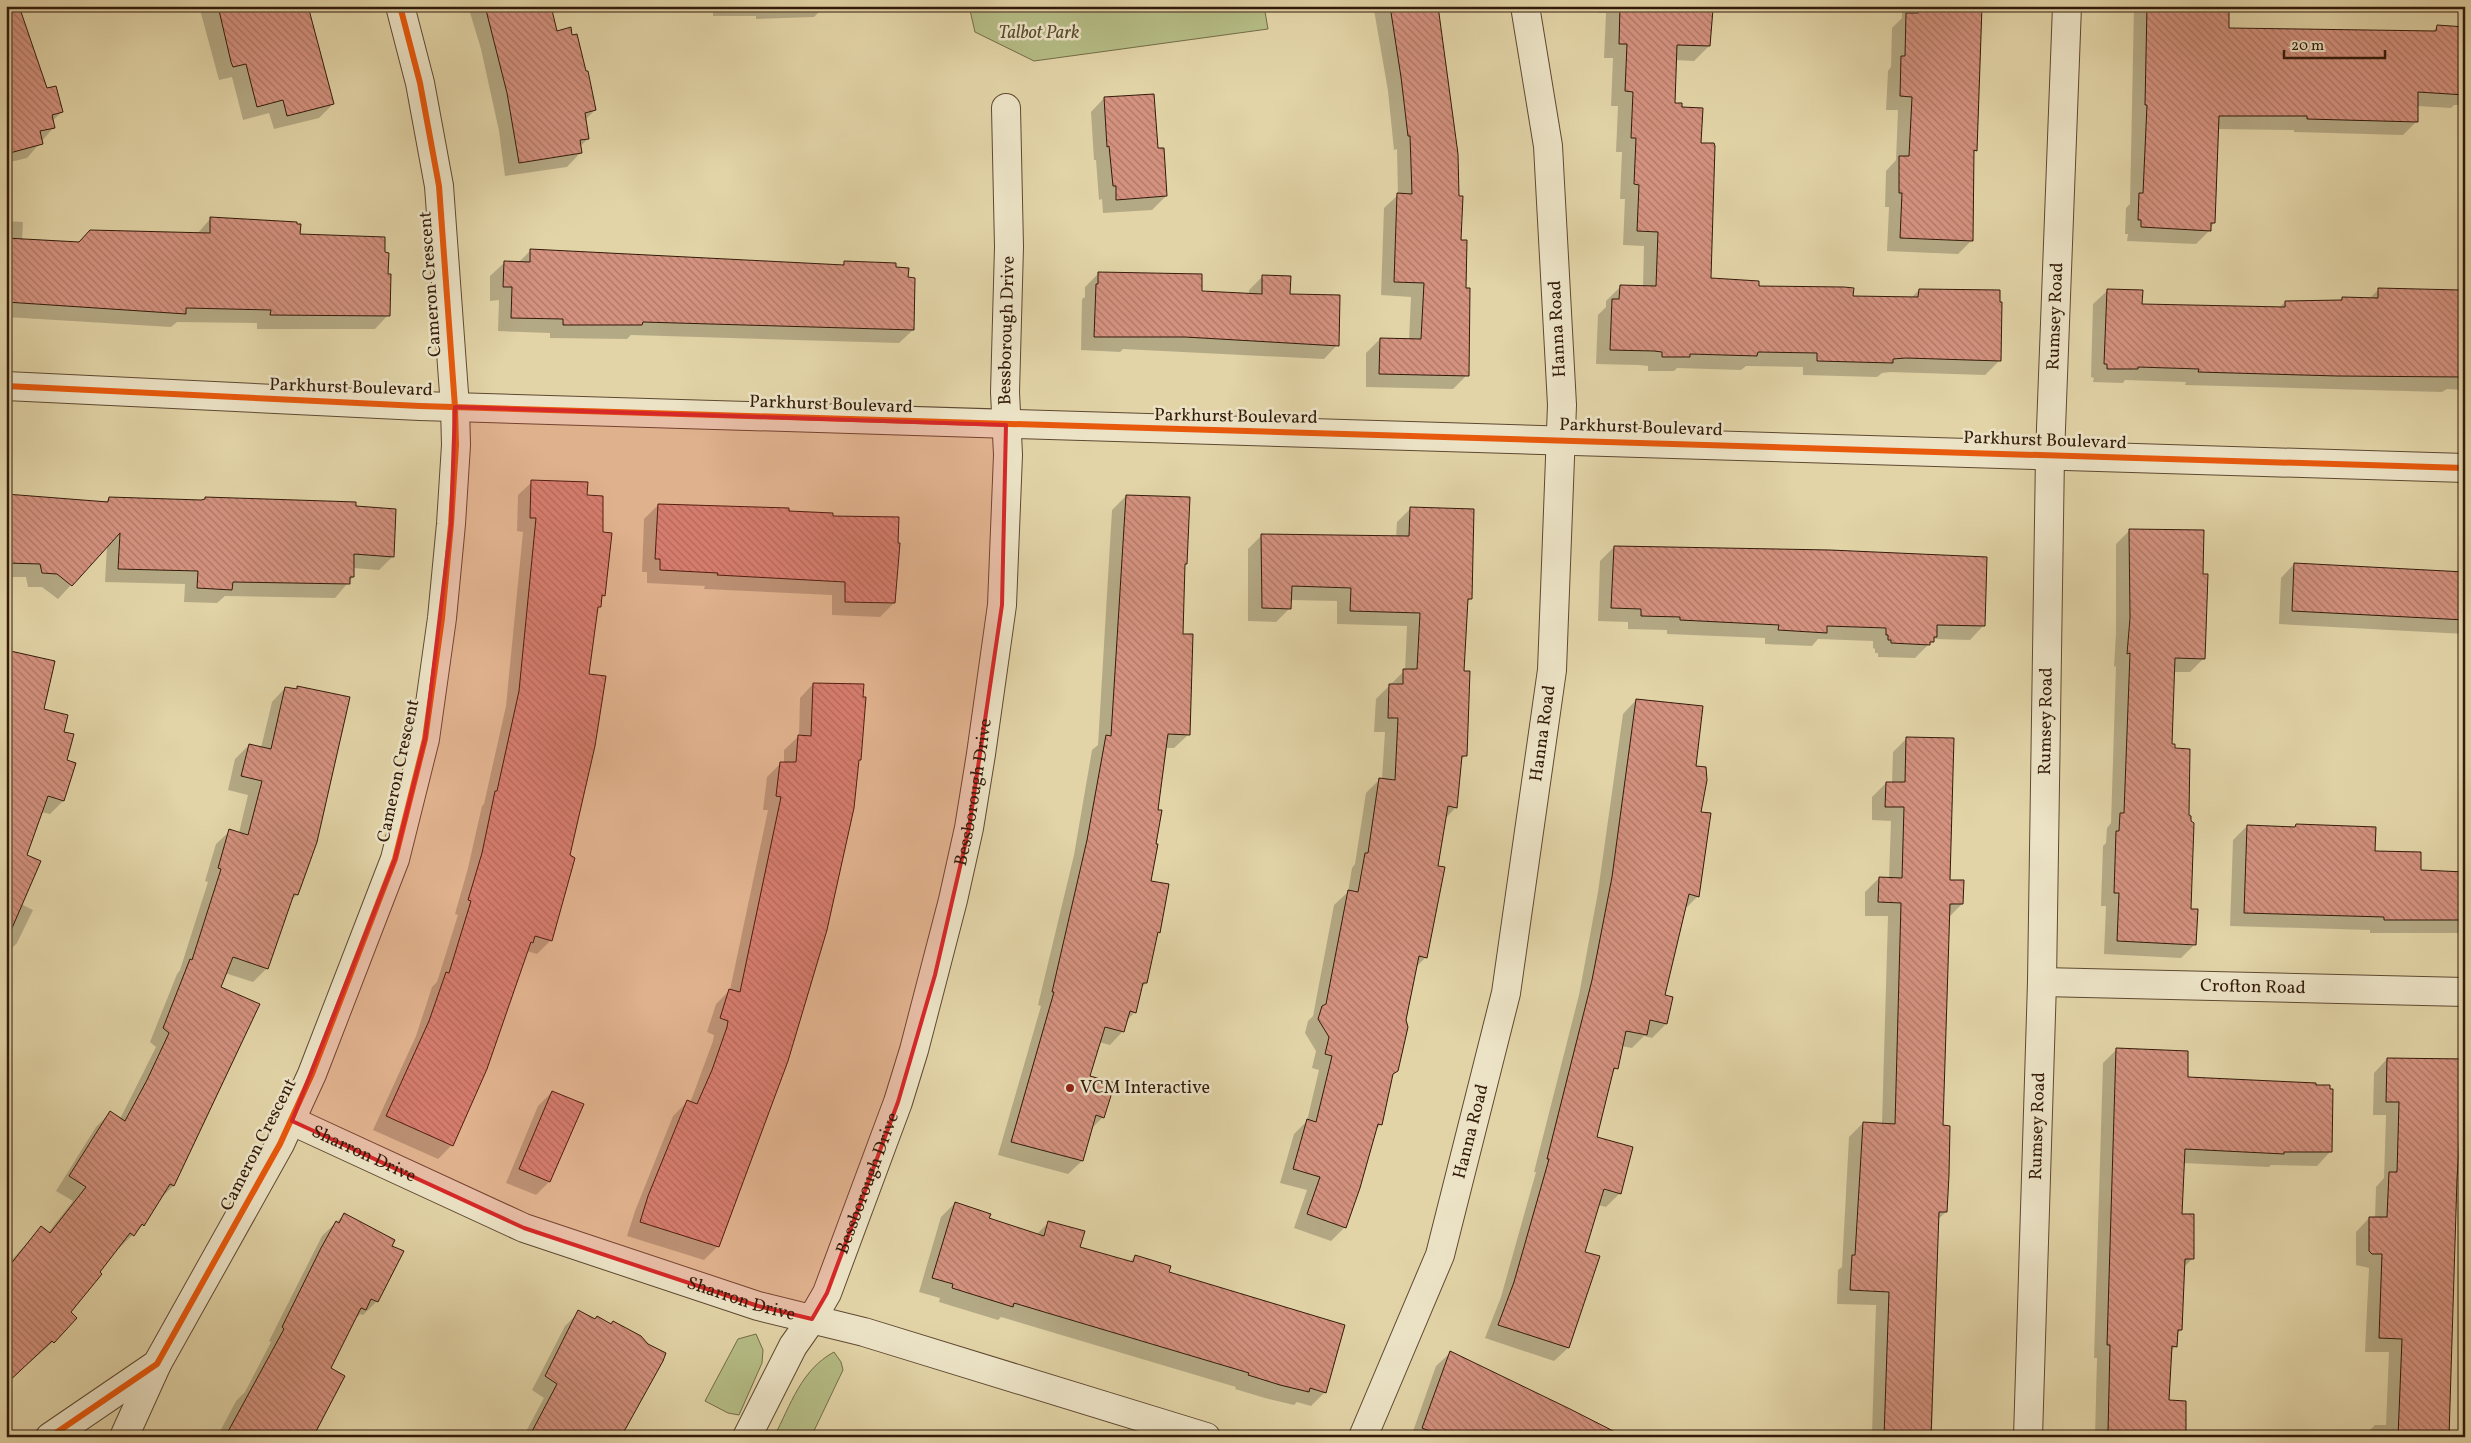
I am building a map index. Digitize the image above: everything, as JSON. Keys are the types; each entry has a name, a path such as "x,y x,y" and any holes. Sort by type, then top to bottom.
{"street":[{"name":"Cameron Crescent","path":"50,1437 157,1364 292,1121 312,1074 394,859 424,739 442,618 451,524 456,445 455,407 439,186 420,83 400,6"},
{"name":"Hanna Road","path":"1363,1437 1440,1255 1506,993 1552,670 1562,405 1548,146 1525,6"},
{"name":"Rumsey Road","path":"2028,1437 2042,982 2050,455 2067,6"},
{"name":"Bessborough Drive","path":"746,1437 793,1346 827,1293 898,1102 935,976 969,828 1002,605 1008,455 1005,392 1010,247 1006,108"},
{"name":"Parkhurst Boulevard","path":"6,386 455,407 2465,468"},
{"name":"Crofton Road","path":"2042,982 2465,992"},
{"name":"Sharron Drive","path":"292,1121 524,1228 758,1306 864,1332 1206,1437"},
{"path":"124,1437 157,1364"}],"highlighted area":[{"path":"455,407 1006,425 1002,605 969,828 935,975 898,1102 827,1293 812,1319 758,1306 524,1228 292,1121 395,859 425,739 451,524"}],"green space":[{"name":"Talbot Park","path":"969,6 1264,6 1268,29 1034,61 975,32"},
{"path":"756,1334 763,1350 762,1363 739,1415 728,1413 705,1401 738,1339"},
{"path":"834,1352 841,1362 843,1370 811,1437 774,1437 805,1378 823,1359"}],"building":[{"path":"6,6 19,6 47,88 56,86 63,112 52,115 55,128 40,131 43,144 6,154"},
{"path":"218,6 308,6 334,104 287,116 283,100 257,107 246,64 233,67 231,62"},
{"path":"485,6 551,6 557,31 571,27 572,35 577,34 586,71 588,71 596,110 585,113 589,139 580,140 582,153 519,163 507,93"},
{"path":"1390,6 1438,6 1458,154 1459,196 1463,196 1461,240 1467,240 1466,288 1470,288 1469,376 1379,374 1380,338 1421,339 1424,283 1394,282 1397,193 1412,194 1410,136 1408,136"},
{"path":"1620,6 1710,6 1713,9 1710,46 1677,45 1675,103 1682,103 1682,107 1703,108 1701,143 1714,143 1715,146 1711,278 1759,281 1759,286 1854,288 1853,296 1918,297 1919,289 2000,290 2000,302 2002,302 2001,361 1906,358 1893,359 1893,363 1817,361 1817,353 1758,352 1757,356 1690,354 1690,357 1662,357 1662,352 1610,350 1612,299 1619,299 1620,285 1656,286 1658,232 1637,231 1639,185 1634,184 1636,138 1631,138 1633,92 1625,91 1627,44 1619,44"},
{"path":"1919,6 1982,6 1977,151 1974,150 1973,241 1900,238 1902,193 1899,193 1899,156 1909,156 1912,97 1900,96 1901,56 1905,56 1906,13 1918,13"},
{"path":"2147,6 2229,6 2229,28 2436,31 2437,25 2465,27 2465,95 2418,92 2418,122 2307,119 2307,116 2219,116 2215,223 2211,223 2211,231 2141,227 2141,220 2138,220 2139,193 2143,193 2147,105 2145,105"},
{"path":"1154,94 1158,148 1164,148 1167,196 1116,200 1116,186 1113,186 1109,146 1107,147 1104,97"},
{"path":"210,217 297,222 297,224 301,224 300,234 385,237 385,252 389,253 388,274 391,274 390,316 270,315 271,310 186,308 186,314 6,302 6,238 79,242 90,230 210,233"},
{"path":"530,249 844,265 844,261 896,263 896,267 909,268 908,277 915,278 914,330 643,322 642,325 563,325 563,319 511,318 512,287 503,287 504,261 530,262"},
{"path":"1098,272 1202,274 1202,291 1262,294 1262,275 1291,276 1290,294 1340,295 1339,346 1185,337 1094,337"},
{"path":"2378,288 2460,290 2460,314 2464,314 2462,377 2198,372 2199,369 2138,367 2138,369 2107,369 2107,364 2104,364 2107,289 2143,290 2142,304 2285,307 2285,301 2342,300 2342,297 2378,298"},
{"path":"531,480 588,482 587,495 603,496 603,532 612,533 605,596 602,595 601,607 598,607 589,674 606,676 595,746 570,855 575,858 552,941 535,936 533,943 531,942 487,1069 453,1146 386,1116 429,1021 446,972 449,973 471,901 468,900 482,853 495,791 497,791 519,691 536,518 530,518"},
{"path":"6,494 108,502 109,497 201,500 205,499 205,497 356,502 356,506 396,509 394,557 354,554 354,577 350,577 350,584 233,582 232,590 197,588 198,571 118,569 120,533 72,586 57,574 42,573 40,564 6,563"},
{"path":"1126,495 1190,497 1187,564 1185,564 1183,634 1193,634 1190,735 1168,734 1158,810 1162,810 1151,881 1169,884 1160,933 1158,932 1147,983 1143,983 1136,1013 1130,1011 1124,1032 1105,1027 1090,1076 1115,1083 1104,1118 1096,1115 1083,1161 1011,1142 1054,992 1052,992 1087,840 1106,735 1111,736"},
{"path":"658,504 789,508 789,511 833,513 833,516 899,517 898,543 900,543 895,603 845,602 845,582 660,570 660,559 655,559"},
{"path":"1410,507 1474,509 1472,599 1468,599 1464,671 1470,671 1467,756 1462,756 1457,808 1448,806 1438,866 1445,867 1427,958 1419,956 1406,1020 1408,1027 1398,1071 1393,1074 1382,1125 1378,1124 1360,1188 1346,1228 1307,1214 1320,1177 1293,1169 1307,1119 1316,1122 1332,1056 1325,1054 1329,1037 1318,1019 1322,1006 1326,1004 1348,890 1358,892 1365,853 1368,853 1379,778 1395,780 1398,718 1388,718 1389,684 1403,684 1403,669 1417,669 1420,613 1350,611 1351,588 1292,586 1291,609 1262,608 1261,534 1409,536"},
{"path":"2129,529 2204,530 2203,574 2208,574 2205,659 2175,658 2172,744 2175,744 2175,748 2190,749 2189,815 2194,823 2191,909 2198,909 2196,945 2117,941 2119,893 2114,893 2116,831 2119,831 2120,813 2124,813 2130,653 2127,654 2130,618"},
{"path":"1614,546 1830,550 1987,557 1985,626 1937,625 1937,637 1934,637 1934,642 1930,642 1930,645 1891,643 1891,640 1888,640 1888,635 1886,635 1886,628 1827,626 1827,633 1778,630 1779,625 1680,620 1680,617 1641,616 1641,609 1611,608"},
{"path":"2294,563 2465,572 2465,620 2292,611"},
{"path":"6,650 55,661 44,709 68,715 64,732 74,734 67,760 76,763 64,801 48,796 27,855 41,861 6,942"},
{"path":"813,683 864,684 863,697 866,697 861,760 859,760 854,808 827,930 788,1061 719,1247 640,1222 648,1196 687,1100 697,1104 712,1070 727,1027 728,1021 720,1018 729,989 740,992 781,797 776,796 780,762 796,762 798,735 811,736"},
{"path":"297,686 350,697 317,842 298,895 294,894 268,969 233,957 221,987 260,1004 174,1186 170,1184 144,1226 142,1224 134,1236 130,1233 100,1272 102,1274 71,1312 77,1318 54,1343 52,1341 6,1384 6,1270 41,1226 50,1233 86,1187 69,1176 110,1111 125,1121 147,1080 169,1033 163,1028 190,959 192,960 221,869 218,868 229,829 248,835 262,781 241,776 249,744 271,749 285,687 297,689"},
{"path":"1636,699 1703,706 1696,766 1706,767 1707,780 1701,812 1711,813 1699,897 1689,894 1665,995 1673,997 1667,1024 1650,1020 1647,1035 1626,1031 1618,1069 1614,1068 1597,1137 1633,1147 1621,1194 1604,1189 1585,1252 1600,1256 1569,1348 1498,1325 1514,1282 1549,1159 1547,1159 1592,980 1612,877"},
{"path":"1906,737 1954,738 1950,880 1964,880 1963,904 1950,904 1943,1125 1950,1126 1949,1175 1947,1212 1939,1212 1931,1437 1884,1437 1889,1292 1850,1290 1852,1255 1855,1255 1863,1122 1895,1124 1901,903 1878,902 1879,877 1902,878 1904,807 1885,807 1886,782 1905,782"},
{"path":"2296,824 2376,827 2375,851 2421,852 2421,870 2465,872 2465,920 2384,920 2384,917 2244,913 2247,825 2295,827"},
{"path":"2116,1048 2188,1051 2188,1077 2316,1083 2316,1085 2330,1085 2330,1089 2333,1089 2332,1152 2284,1152 2284,1154 2185,1149 2182,1214 2194,1214 2194,1259 2185,1259 2182,1330 2178,1330 2177,1347 2172,1346 2169,1400 2186,1401 2186,1435 2108,1432 2110,1345 2107,1345"},
{"path":"2387,1058 2465,1059 2465,1103 2462,1103 2457,1179 2449,1437 2398,1437 2402,1339 2379,1338 2382,1254 2372,1254 2369,1251 2369,1217 2387,1217 2389,1172 2397,1172 2399,1102 2386,1102"},
{"path":"552,1091 584,1104 550,1182 519,1169"},
{"path":"955,1202 991,1214 989,1218 1044,1236 1048,1221 1085,1231 1080,1247 1133,1262 1135,1255 1171,1266 1169,1272 1345,1325 1326,1393 1310,1388 1309,1392 1280,1385 1248,1375 1249,1373 1014,1303 1013,1307 952,1288 953,1284 932,1278"},
{"path":"344,1213 395,1240 392,1246 404,1251 378,1302 371,1299 366,1310 361,1308 331,1368 345,1376 313,1437 225,1437 284,1329 282,1327 321,1248 336,1221 339,1223"},
{"path":"578,1310 595,1319 597,1316 611,1324 613,1321 641,1336 648,1344 666,1353 663,1361 621,1437 529,1437 557,1384 545,1376"},
{"path":"1450,1351 1625,1437 1445,1437 1422,1428"}],"cycle path":[{"path":"50,1437 157,1364 280,1144 312,1074 395,859 425,739 442,618 451,524 456,445 455,407 439,186 420,83 400,6"},
{"path":"6,386 420,406 2465,468"}],"place":[{"name":"VCM Interactive","path":"1070,1088"}]}
